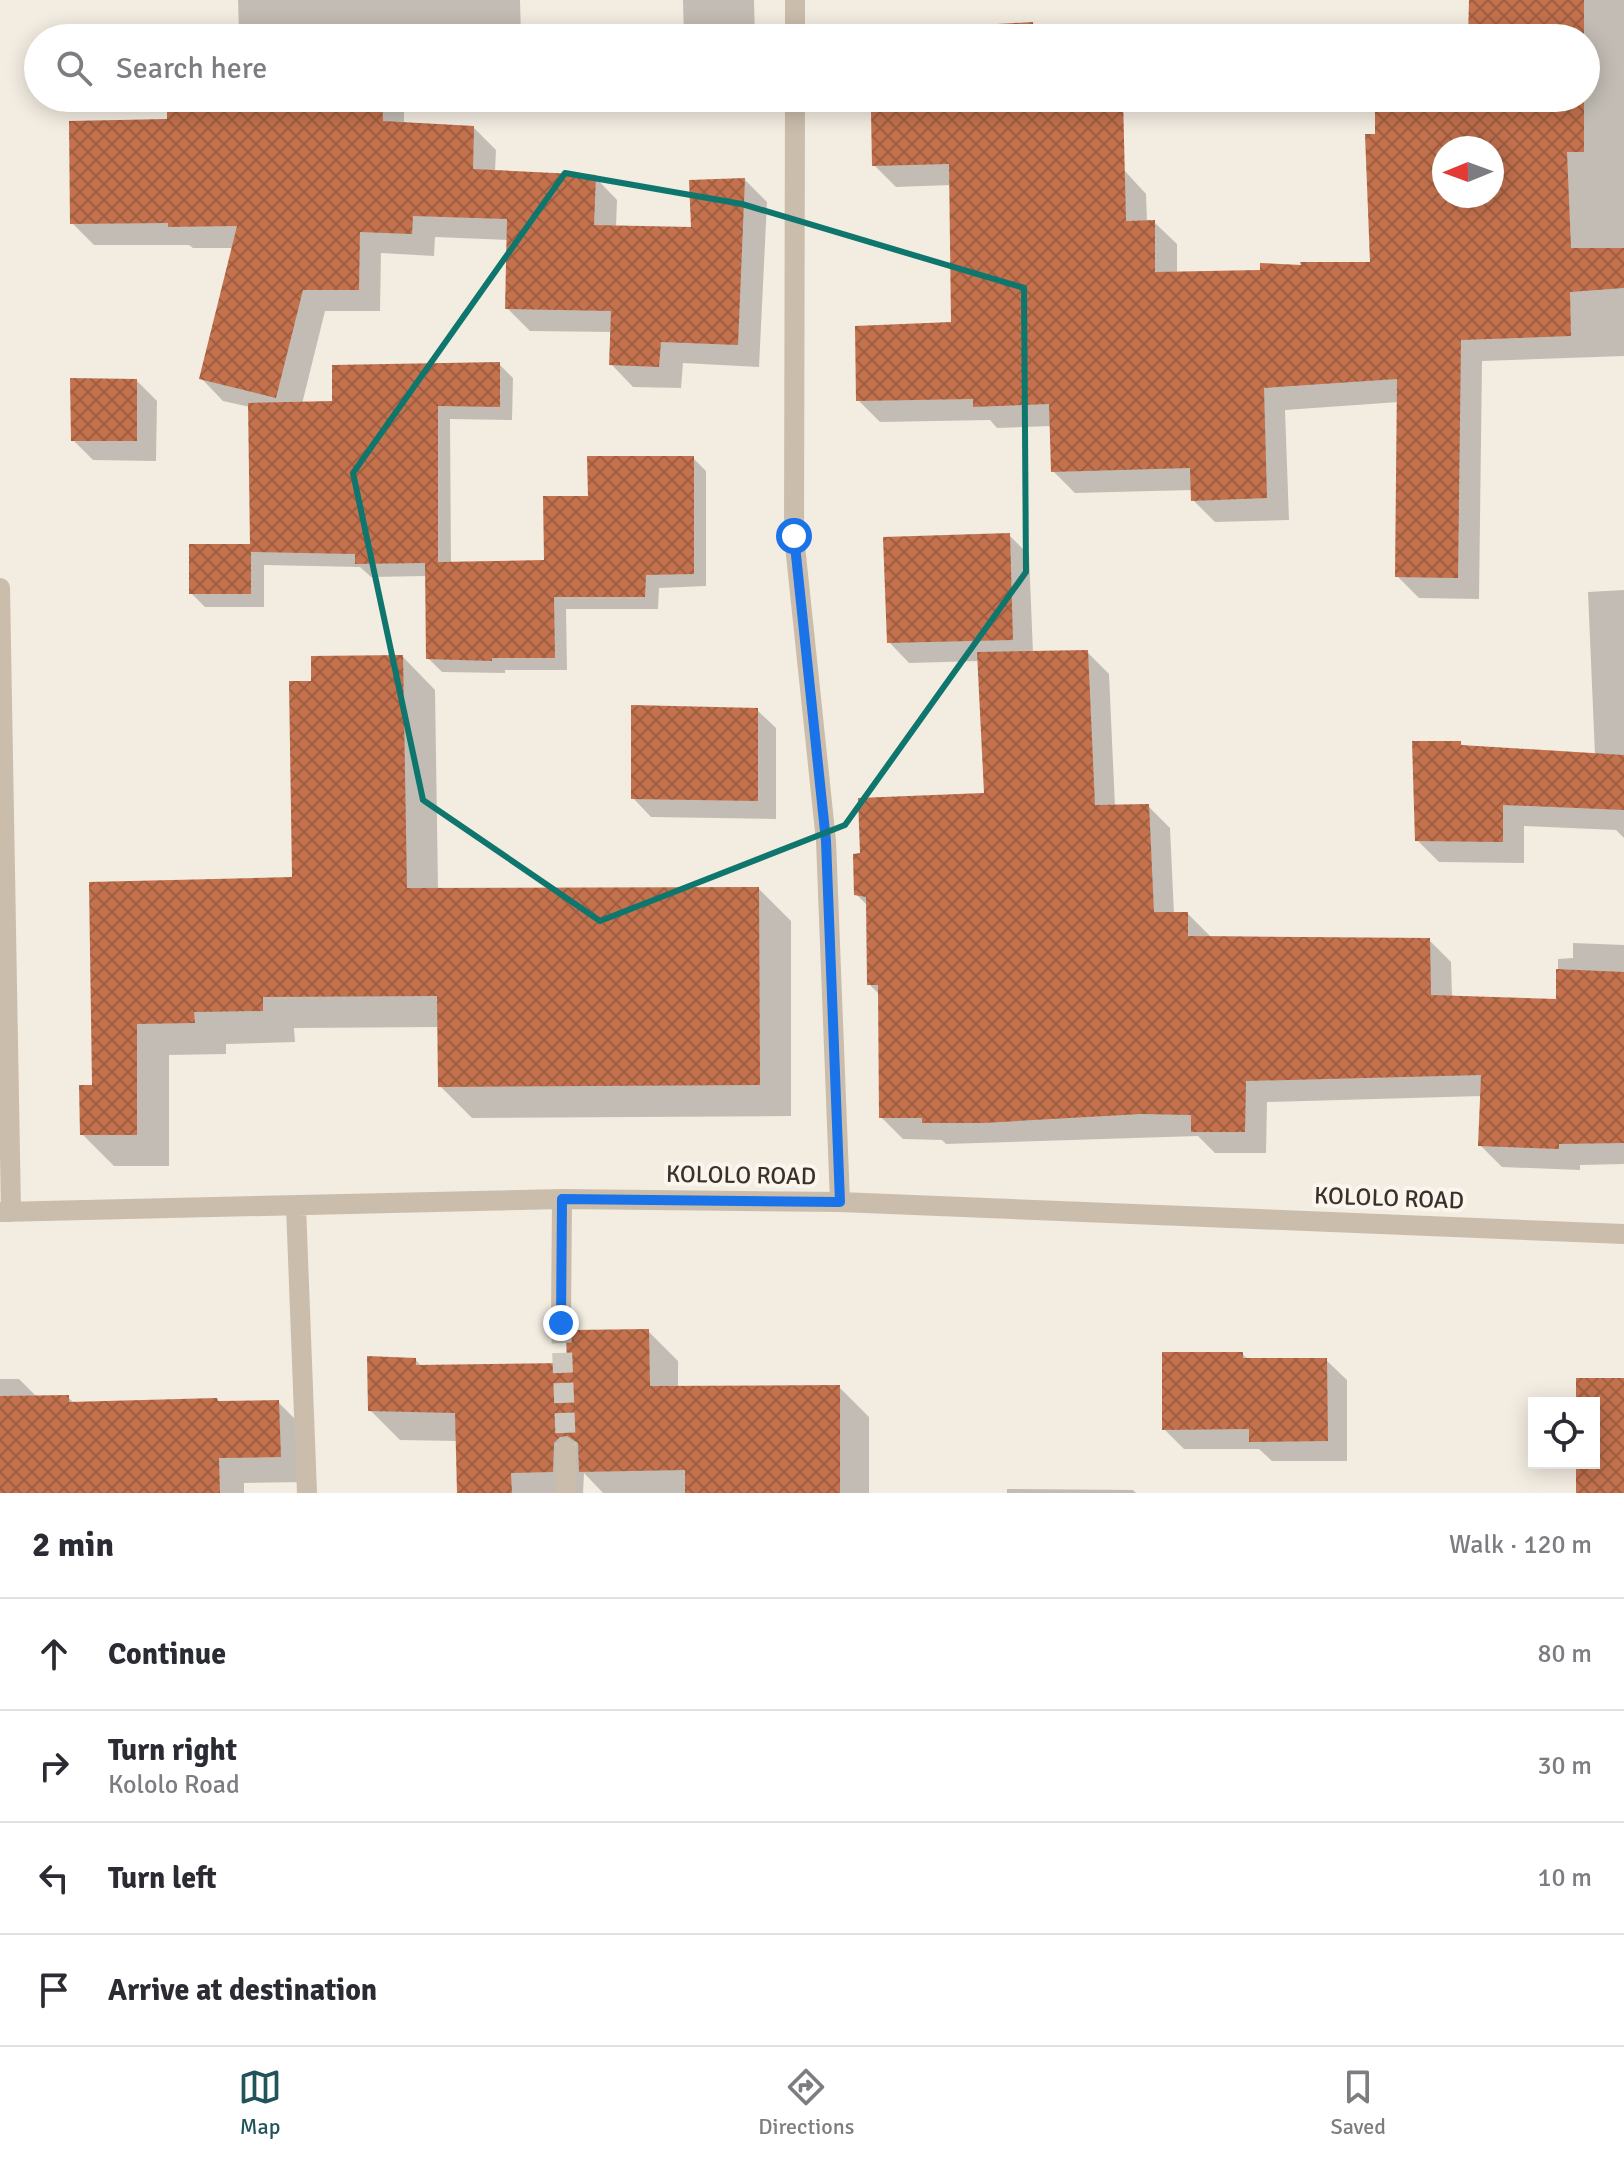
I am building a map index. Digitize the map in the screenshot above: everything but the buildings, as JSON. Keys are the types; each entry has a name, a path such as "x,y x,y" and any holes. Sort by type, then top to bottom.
{"street":[{"path":"795,0 795,24"},
{"path":"795,112 794,536 826,841 840,1202"},
{"path":"0,588 6,1212"},
{"path":"561,1323 562,1199"},
{"name":"KOLOLO ROAD","path":"6,1212 562,1199 840,1202 1624,1234"},
{"path":"296,1206 307,1493"},
{"path":"566,1449 566,1493"}],"highlighted area":[{"path":"565,173 742,204 1024,288 1026,572 845,825 600,921 423,800 353,473"}],"tunnel":[{"path":"561,1323 566,1449"}],"route":[{"path":"561,1323 562,1199 840,1202 826,841 794,536"}]}
